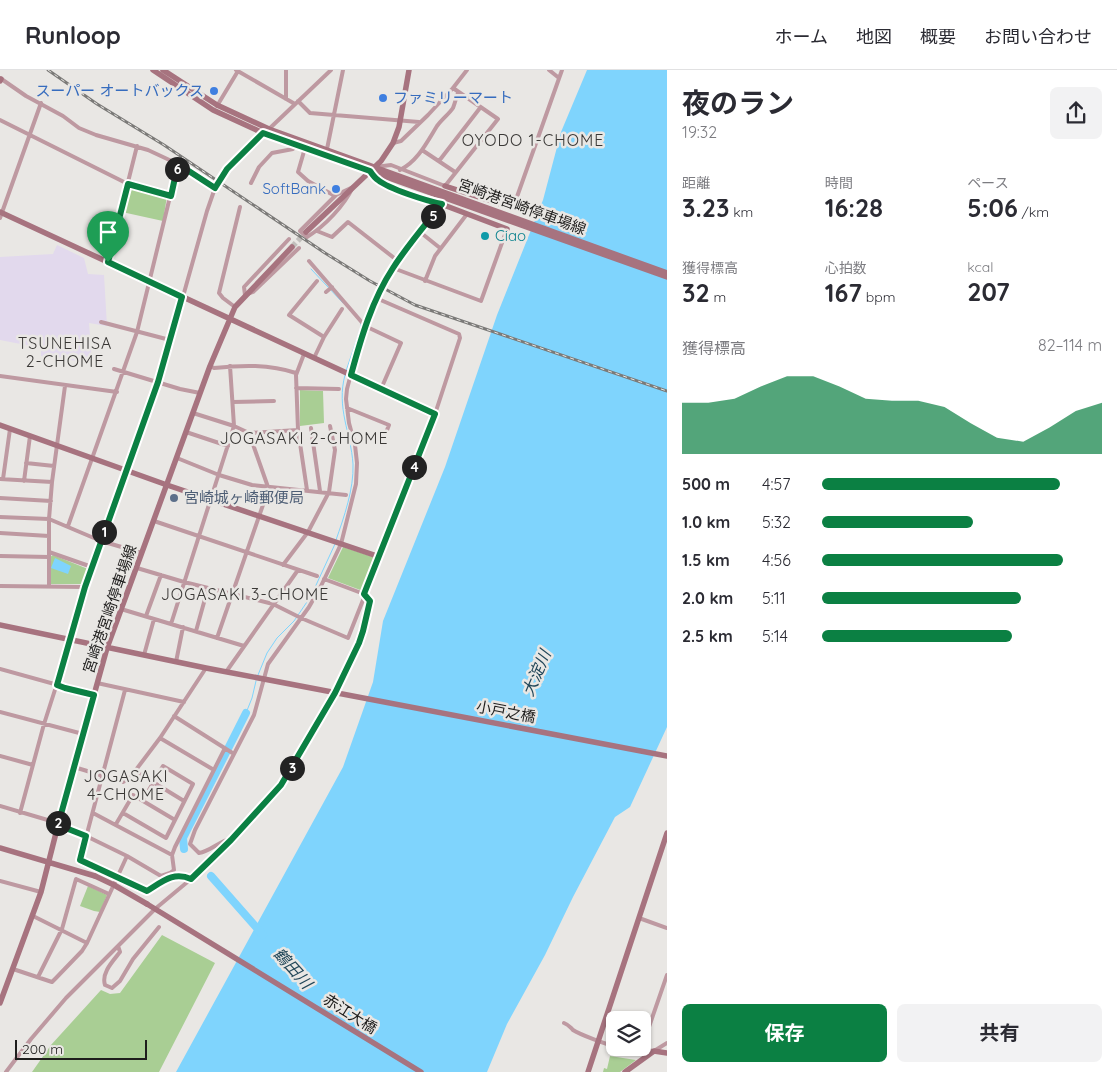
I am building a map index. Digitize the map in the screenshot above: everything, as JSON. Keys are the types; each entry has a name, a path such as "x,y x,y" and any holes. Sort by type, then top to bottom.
{"street":[{"path":"286,70 286,99"},
{"path":"20,812 85,587 158,382 215,188 227,169 331,70"},
{"path":"326,148 344,70"},
{"path":"306,232 381,161 393,143 400,120 409,70"},
{"path":"393,143 401,141 453,88 465,70"},
{"path":"549,70 559,78"},
{"path":"159,71 215,108 263,133 372,169 390,165 445,186 513,208 562,70"},
{"path":"215,108 237,71 296,103 310,113 419,122"},
{"path":"0,79 63,116 79,128 96,135 137,146 178,164 215,188"},
{"path":"445,186 498,119 453,88"},
{"path":"400,170 422,150 437,127 453,108 458,93"},
{"path":"40,104 1,214 150,280 182,297 435,414"},
{"path":"215,108 326,148 372,169 378,180 394,188 507,229 481,301 393,268"},
{"path":"439,161 480,108"},
{"path":"0,120 128,184 171,196"},
{"path":"251,183 259,167 272,153 293,149 296,144"},
{"path":"108,262 137,146"},
{"path":"305,148 298,172 308,181 335,196"},
{"path":"422,150 456,172"},
{"path":"68,526 137,332 178,164"},
{"name":"宮崎港宮崎停車場線","path":"372,169 667,273"},
{"path":"353,187 348,197 316,231 307,237 300,231 335,196 353,187"},
{"path":"231,840 224,840 199,853 190,844 195,830 254,715 263,679 272,657 301,618 324,579 341,544 356,484 357,463 355,445 349,424 347,389 365,326 376,298 393,268 442,204"},
{"path":"235,307 219,293 240,208"},
{"path":"425,280 440,248 467,214"},
{"path":"316,231 332,237 348,222 398,261"},
{"name":"宮崎港宮崎停車場線","path":"521,222 667,277"},
{"path":"420,232 440,248"},
{"path":"289,239 244,287 245,295 253,292 299,248"},
{"name":"宮崎港宮崎停車場線","path":"0,1003 3,985 13,970 41,892 108,648 210,366 235,307 292,247"},
{"path":"309,261 365,326 401,343 380,389"},
{"path":"317,281 289,315 324,338"},
{"path":"326,292 332,287"},
{"path":"137,568 184,582 273,604 348,638 435,414 460,338 459,334 376,298"},
{"path":"314,358 342,310"},
{"path":"101,322 170,340"},
{"path":"304,354 296,373 296,388 298,430 307,490"},
{"path":"210,366 214,368 263,365 282,368 296,373"},
{"path":"171,624 234,426 230,366"},
{"path":"114,369 200,393"},
{"path":"0,376 117,392"},
{"path":"49,587 49,519 56,445 65,386"},
{"path":"296,388 339,388"},
{"path":"233,402 274,401"},
{"path":"347,408 389,425 382,443"},
{"path":"193,413 234,426 249,433 298,430"},
{"path":"0,425 210,500 380,557"},
{"path":"283,565 308,532 329,492 334,450 330,426"},
{"path":"312,428 320,491"},
{"path":"10,429 2,479 52,482"},
{"path":"186,432 228,446"},
{"path":"217,638 268,486 249,433"},
{"path":"24,481 30,436"},
{"path":"176,458 219,475 252,485 346,495"},
{"path":"26,462 54,466"},
{"path":"0,498 51,501"},
{"path":"0,517 49,519 101,540 142,553"},
{"path":"154,521 246,554 318,576"},
{"path":"0,533 49,536"},
{"path":"49,552 92,568"},
{"path":"0,556 49,557"},
{"path":"226,672 298,570"},
{"path":"146,616 161,575"},
{"path":"6,1072 66,998 155,909 191,879 231,840 281,785 337,693 363,631 370,601 364,594 324,579"},
{"path":"0,586 85,587"},
{"path":"196,631 208,588"},
{"path":"121,609 244,646"},
{"path":"144,655 154,619"},
{"name":"小戸之橋","path":"0,625 226,672 667,756"},
{"path":"176,662 183,627"},
{"path":"74,767 123,782 129,779 160,738 206,668"},
{"path":"0,669 94,695"},
{"path":"97,683 184,702"},
{"path":"125,690 80,860 147,891 173,876 184,876 191,879"},
{"path":"0,712 83,734"},
{"path":"174,716 234,754"},
{"path":"160,738 214,770"},
{"path":"0,806 86,836 127,856 160,876 174,870 172,855 225,748"},
{"path":"0,756 33,765"},
{"path":"123,814 166,838 194,784 163,766 143,800"},
{"path":"135,771 184,801"},
{"path":"116,824 134,795 175,820"},
{"path":"93,813 172,855"},
{"path":"588,1072 640,918 664,854 667,833"},
{"name":"赤江大橋","path":"0,848 95,876 114,885 420,1072"},
{"path":"13,970 52,982 87,944 127,856"},
{"path":"38,977 62,929 76,878 109,894"},
{"path":"0,883 41,892"},
{"path":"33,916 62,929 87,944"},
{"path":"640,918 667,928"},
{"path":"118,946 120,952 105,974 104,980 105,985 112,988 120,981 133,959 159,927"},
{"path":"651,1021 667,974"},
{"path":"564,1023 570,1025 574,1031 606,1043"},
{"path":"625,1072 667,1043"},
{"path":"651,1050 667,1052"}],"shaded area":[{"path":"57,245 84,258 88,274 104,275 107,326 89,323 92,363 41,356 41,348 0,340 0,257 53,254"}],"green space":[{"path":"129,187 167,196 163,221 122,212"},
{"path":"300,390 323,391 324,423 300,426"},
{"path":"343,547 376,558 363,591 328,578"},
{"path":"53,555 88,569 83,584 51,584 50,557"},
{"path":"88,886 107,895 100,912 80,906"},
{"path":"162,935 215,963 159,1072 32,1072 51,1045 101,990 110,994 120,993"},
{"path":"610,1056 636,1060 620,1072 603,1072 604,1068 607,1069"}],"water":[{"name":"大淀川","path":"587,70 667,70 667,727 630,807 615,817 573,897 545,955 507,1024 487,1072 176,1072 343,767 373,682 383,621 445,467 497,315 543,200 561,132"},
{"path":"55,558 71,566 68,574 51,568"}],"waterway":[{"path":"311,269 343,303"},
{"path":"346,371 361,323"},
{"path":"336,540 348,503 353,473 352,453 342,398 345,375"},
{"path":"258,675 267,653 277,638 294,621 311,596 335,544"},
{"path":"246,713 256,681"},
{"name":"鶴田川","path":"184,849 183,838 246,713"},
{"name":"鶴田川","path":"211,876 263,935"}],"tunnel":[{"path":"292,247 306,232"}],"railway":[{"path":"48,70 325,253 370,281 415,305 667,391"}],"place":[{"name":"スーパー オートバックス","path":"214,91"},
{"name":"ファミリーマート","path":"383,98"},
{"name":"SoftBank","path":"336,189"},
{"name":"Ciao","path":"485,236"},
{"name":"宮崎城ヶ崎郵便局","path":"174,498"}],"district":[{"name":"OYODO 1-CHOME","path":"533,140"},
{"name":"TSUNEHISA 2-CHOME","path":"65,352"},
{"name":"JOGASAKI 2-CHOME","path":"304,438"},
{"name":"JOGASAKI 3-CHOME","path":"245,594"},
{"name":"JOGASAKI 4-CHOME","path":"126,785"}],"route":[{"path":"263,133 370,171 378,180 394,188 442,204 393,268 376,298 365,326 351,375 435,414 364,594 370,601 359,643 335,693 293,767 264,805 191,879 178,875 173,876 147,891 80,860 86,836 58,825 94,695 57,685 85,587 158,382 182,297 150,280 108,262 128,184 171,196 178,164 215,188 227,169 263,133"}]}
